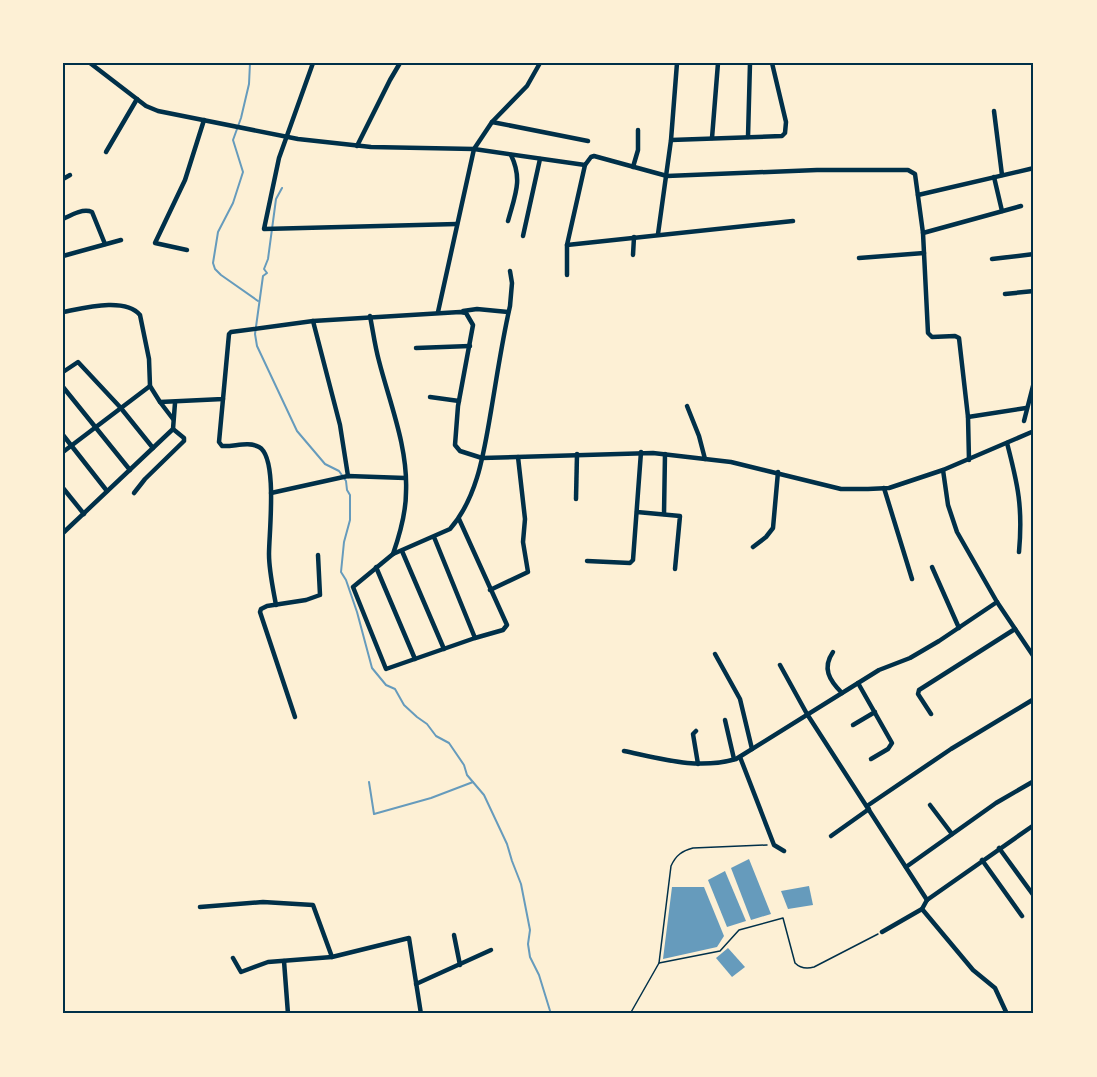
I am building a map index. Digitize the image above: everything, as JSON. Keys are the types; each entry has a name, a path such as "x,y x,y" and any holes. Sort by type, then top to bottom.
{"street":[{"path":"90,63 146,106 158,111 287,137 357,146 474,149 585,165"},
{"path":"313,63 279,158 264,228 278,230 458,224"},
{"path":"357,146 400,63"},
{"path":"438,312 474,149 492,122 527,86 540,63"},
{"path":"658,234 671,140 677,63"},
{"path":"712,138 718,63"},
{"path":"748,138 750,63"},
{"path":"671,140 782,136 785,133 786,122 772,63"},
{"path":"106,152 137,99"},
{"path":"994,111 1002,175"},
{"path":"187,250 155,243 185,180 204,120"},
{"path":"492,122 588,141"},
{"path":"633,167 639,150 638,130"},
{"path":"508,221 518,169 511,155"},
{"path":"567,275 567,245 585,165 594,156 667,176 817,170 908,170 915,174 923,233 928,333 932,337 955,336 959,338 968,417 969,460"},
{"path":"523,236 540,159"},
{"path":"918,195 1034,168"},
{"path":"63,179 70,175"},
{"path":"994,177 1002,212"},
{"path":"923,233 1021,206"},
{"path":"63,219 82,211 92,212 105,244"},
{"path":"567,245 793,221"},
{"path":"633,255 634,237"},
{"path":"63,256 121,240"},
{"path":"859,258 924,252"},
{"path":"992,259 1034,254"},
{"path":"458,518 506,622 506,628 386,669 353,590 357,582 393,554 450,529 473,490 482,458 508,312 512,283 510,271"},
{"path":"1005,294 1034,291"},
{"path":"63,312 118,305 136,310 141,315 149,359 150,386 173,419"},
{"path":"460,312 477,309 508,312"},
{"path":"276,605 269,557 271,493 268,456 259,447 245,444 222,446 219,442 229,334 246,329 370,316 438,312 466,313 473,325 459,401 455,445 460,451 482,458 641,452 705,459 778,472 841,489 884,488 943,470 1034,431"},
{"path":"370,316 379,362 395,415 405,478 403,525 393,554"},
{"path":"313,321 340,425 347,476"},
{"path":"416,348 470,346"},
{"path":"63,372 78,363 120,406 153,448"},
{"path":"1024,421 1034,382"},
{"path":"63,452 120,406 150,386"},
{"path":"63,387 130,470"},
{"path":"430,397 459,401"},
{"path":"160,402 223,399"},
{"path":"63,533 173,429 175,403"},
{"path":"687,406 705,459"},
{"path":"968,417 1026,408"},
{"path":"134,493 184,441 184,438 173,429"},
{"path":"63,435 107,491"},
{"path":"1007,443 1019,486 1022,515 1019,552"},
{"path":"587,561 632,562 641,452"},
{"path":"576,499 577,454"},
{"path":"664,514 665,454"},
{"path":"490,590 528,572 523,542 525,519 518,457"},
{"path":"943,470 948,505 957,532 998,602 1034,657"},
{"path":"753,547 773,528 778,472"},
{"path":"271,493 347,476 405,478"},
{"path":"63,488 84,514"},
{"path":"884,488 912,579"},
{"path":"637,512 678,515 681,518 675,569"},
{"path":"434,537 475,638"},
{"path":"402,551 444,649"},
{"path":"295,717 260,612 263,608 320,595 318,555"},
{"path":"376,567 415,659"},
{"path":"932,567 959,628"},
{"path":"624,751 687,764 723,763 740,757 879,670 910,658 998,602"},
{"path":"931,714 918,694 919,690 1015,629"},
{"path":"833,652 827,664 827,671 842,693"},
{"path":"715,654 740,699 752,749"},
{"path":"780,665 848,780 868,807 927,900"},
{"path":"858,683 892,743 888,749 871,759"},
{"path":"831,836 951,749 1034,699"},
{"path":"853,725 875,712"},
{"path":"725,720 734,759"},
{"path":"696,731 693,734 698,764"},
{"path":"740,757 774,845 784,851"},
{"path":"906,867 996,803 1034,781"},
{"path":"930,805 952,834"},
{"path":"882,932 922,909 927,900 1034,825"},
{"path":"999,848 1034,896"},
{"path":"982,860 1022,916"},
{"path":"1028,889 1034,884"},
{"path":"200,907 263,902 313,905 332,957"},
{"path":"922,909 973,970 995,988 1007,1014"},
{"path":"454,935 460,965"},
{"path":"233,958 241,972 268,962 332,957 409,938 421,1014"},
{"path":"416,984 491,951"},
{"path":"284,961 288,1014"}],"path":[{"path":"630,1014 659,963 671,866 675,857 693,848 774,845"},
{"path":"659,963 720,951 743,928 783,918 795,963 808,969 882,932"}],"water":[{"path":"749,859 771,914 751,920 731,868"},
{"path":"725,871 746,921 727,927 708,880"},
{"path":"809,886 813,905 788,909 781,891"},
{"path":"672,887 704,887 724,936 717,947 663,959"},
{"path":"728,948 745,967 732,977 716,958"}],"waterway":[{"path":"250,63 249,84 233,140 243,172 233,203 218,232 213,263 221,275 258,301"},
{"path":"282,188 276,199 268,259 264,269 267,273 263,276 255,334 257,346 297,431 325,464 339,471 346,481 350,495 350,520 344,542 341,572 357,612 372,668 386,685 395,689 404,705 427,724 436,736 449,743 464,765 467,775 484,795 507,844 521,884 530,930 528,944 530,957 539,975 551,1014"},
{"path":"369,782 374,814 431,798 473,782"}]}
